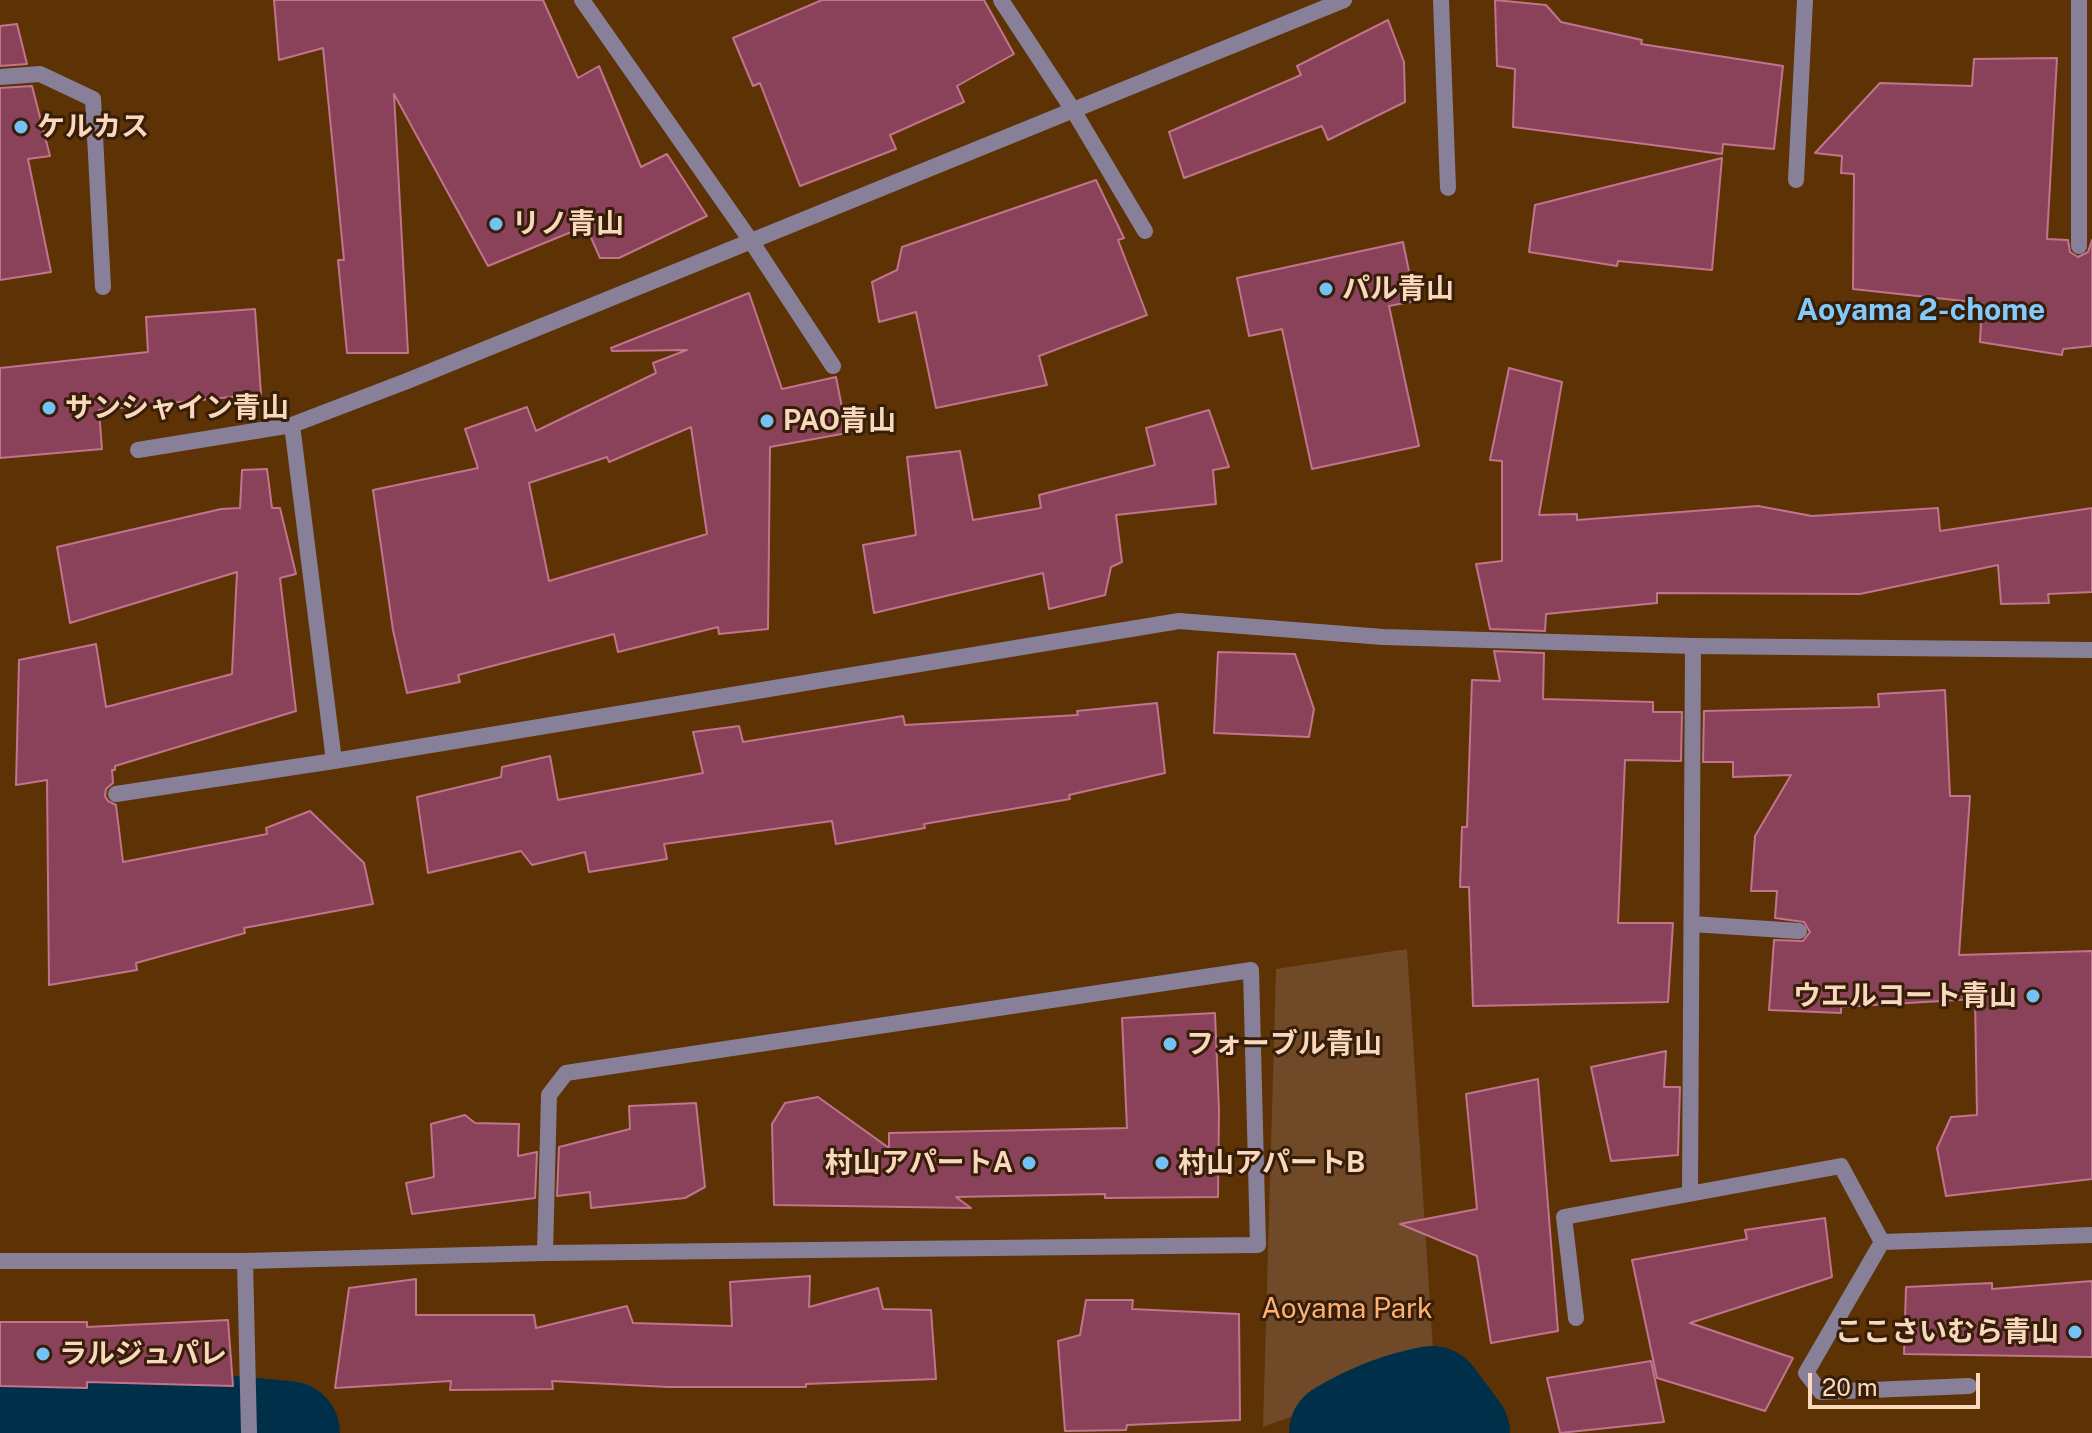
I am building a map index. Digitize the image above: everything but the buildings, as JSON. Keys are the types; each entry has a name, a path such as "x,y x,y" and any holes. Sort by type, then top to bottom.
{"street":[{"path":"582,0 751,241 833,366"},
{"path":"1001,0 1073,110 1145,231"},
{"path":"138,450 292,425 1344,0"},
{"path":"1441,0 1448,188"},
{"path":"1796,180 1805,0"},
{"path":"2079,0 2079,246"},
{"path":"0,77 40,74 93,99 103,287"},
{"path":"292,425 334,761"},
{"path":"116,794 334,761 1179,621 1383,637 1693,646 2092,650"},
{"path":"1690,1192 1693,646"},
{"path":"1692,924 1799,931"},
{"path":"0,1261 245,1261 545,1253 1258,1245 1251,970 566,1073 549,1095 545,1253"},
{"path":"1576,1318 1564,1217 1841,1166 1882,1242"},
{"path":"1882,1242 2092,1235"},
{"path":"1882,1242 1806,1373 1821,1392 1969,1386"},
{"path":"245,1261 249,1433"}],"green space":[{"name":"Aoyama Park","path":"1407,949 1434,1365 1263,1427 1276,969"}],"waterway":[{"path":"1341,1433 1385,1411 1432,1398 1458,1433"},
{"path":"0,1425 222,1427 288,1433"}],"place":[{"name":"ケルカス","path":"21,127"},
{"name":"リノ青山","path":"496,224"},
{"name":"パル青山","path":"1326,289"},
{"name":"サンシャイン青山","path":"49,408"},
{"name":"PAO青山","path":"767,421"},
{"name":"ウエルコート青山","path":"2033,996"},
{"name":"フォーブル青山","path":"1170,1044"},
{"name":"村山アパートA","path":"1029,1163"},
{"name":"村山アパートB","path":"1162,1163"},
{"name":"ここさいむら青山","path":"2075,1332"},
{"name":"ラルジュパレ","path":"43,1354"}],"district":[{"name":"Aoyama 2-chome","path":"1921,311"}]}
